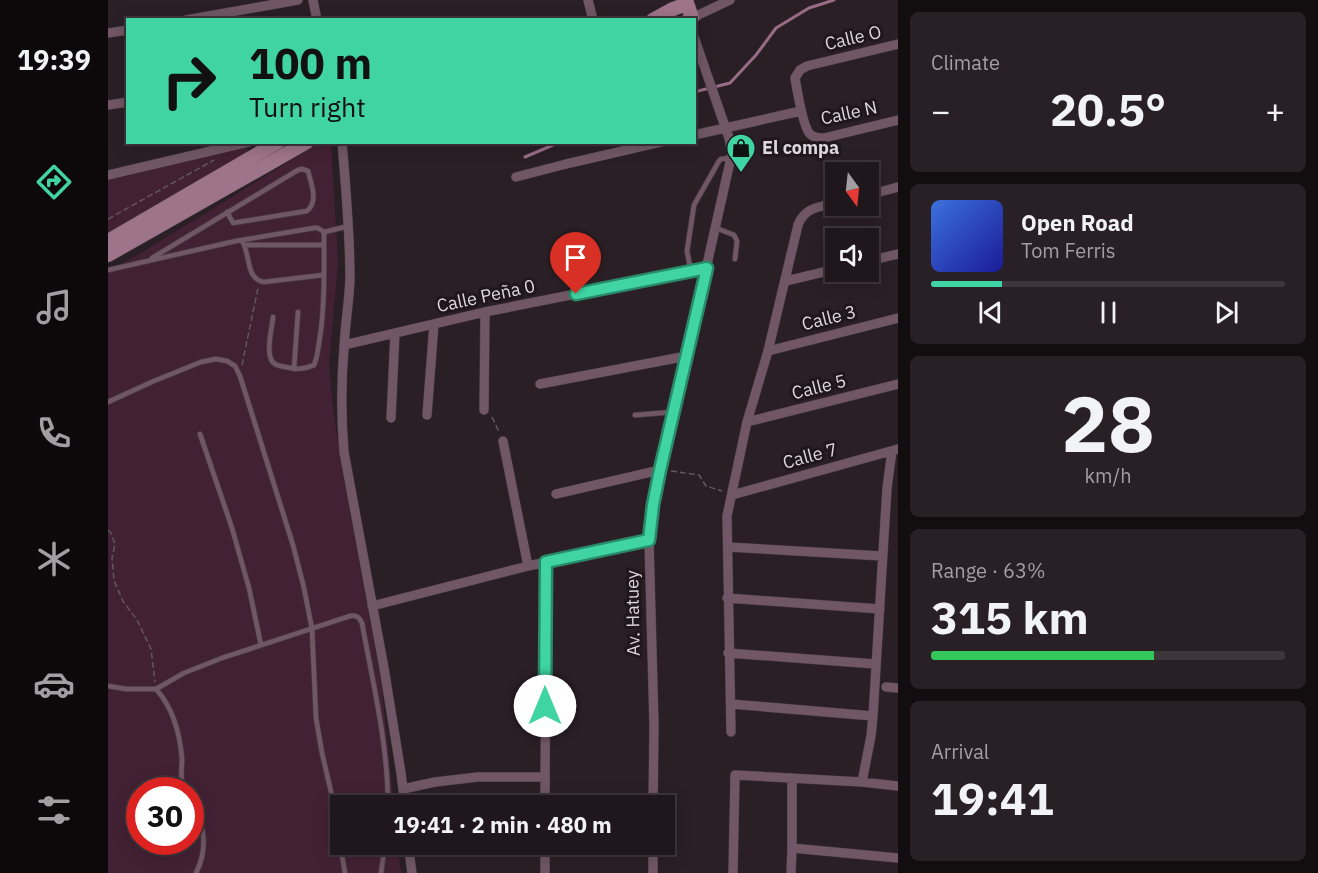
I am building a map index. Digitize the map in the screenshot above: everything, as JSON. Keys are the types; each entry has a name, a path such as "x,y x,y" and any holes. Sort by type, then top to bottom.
{"main road":[{"path":"660,18 684,11"},
{"path":"108,242 275,144"},
{"path":"108,255 303,144"}],"street":[{"path":"197,18 298,0"},
{"path":"313,0 317,18"},
{"path":"588,0 592,18"},
{"path":"684,11 730,0"},
{"path":"108,33 126,30"},
{"name":"Av. Hatuey","path":"653,795 654,725 649,540 653,505 732,149 696,41"},
{"name":"Calle O","path":"801,111 795,78 800,70 807,66 898,44"},
{"path":"108,105 126,102"},
{"path":"696,135 801,111"},
{"name":"Calle N","path":"801,111 808,132 812,136 824,138 898,120"},
{"path":"108,175 240,144"},
{"path":"342,144 349,226 350,277 341,419 344,452 386,679 404,795"},
{"path":"516,177 652,144"},
{"path":"879,192 898,187"},
{"path":"731,732 727,516 747,422 768,351 798,225 805,213 825,206"},
{"path":"879,258 898,254"},
{"name":"Calle Peña 0","path":"344,345 485,312 707,268"},
{"path":"786,281 825,272"},
{"path":"484,410 485,312"},
{"name":"Calle 3","path":"768,351 898,318"},
{"path":"428,415 434,324"},
{"path":"391,418 395,333"},
{"path":"540,384 687,356"},
{"name":"Calle 5","path":"747,422 898,384"},
{"path":"503,441 528,566"},
{"path":"862,782 873,716 886,488 895,450"},
{"name":"Calle 7","path":"732,495 895,450"},
{"path":"556,494 660,470"},
{"path":"886,488 898,488"},
{"path":"372,606 528,566 649,540"},
{"path":"728,547 882,556"},
{"path":"545,795 546,562"},
{"path":"728,598 880,609"},
{"path":"728,653 875,664"},
{"path":"886,687 898,688"},
{"path":"730,705 873,716"},
{"path":"733,873 735,775 898,786"},
{"path":"403,789 435,782 478,777 545,777"},
{"path":"791,873 792,778"},
{"path":"792,848 898,858"},
{"path":"410,855 412,873"},
{"path":"545,855 545,873"},
{"path":"653,855 653,873"}],"lane":[{"path":"691,272 687,251 694,205 719,161 731,158"},
{"path":"147,261 298,170 308,171 314,201 307,211 233,223 227,213"},
{"path":"244,243 314,228 324,232 349,226"},
{"path":"716,228 734,236 737,241 735,259"},
{"path":"273,317 270,359 275,364 294,369 314,365 317,359 322,322 324,232"},
{"path":"108,270 236,241 324,245"},
{"path":"244,243 251,274 259,281 323,275"},
{"path":"294,369 298,312"},
{"path":"108,402 201,362 216,359 235,366 293,545 304,588 312,628 316,718 345,873"},
{"path":"635,415 674,412"},
{"path":"200,434 247,578 261,645"},
{"path":"108,686 126,689 156,689 184,673 222,658 356,615 362,623 384,737 388,795"},
{"path":"156,689 174,719 182,760 181,777"},
{"path":"204,835 204,853"},
{"path":"196,873 203,855"},
{"path":"381,873 383,855"}],"path":[{"path":"108,219 221,156"},
{"path":"240,376 259,281"},
{"path":"484,410 489,411 503,441"},
{"path":"660,470 699,475 706,486 732,495"},
{"path":"108,530 115,544 112,558 114,581 151,649 156,689"}],"shaded area":[{"path":"317,144 331,144 338,263 329,363 333,408 381,681 393,795 330,795 330,855 399,855 401,873 108,873 108,271"},
{"path":"247,148 247,153 108,234 108,179"}],"waterway":[{"path":"696,92 730,83 756,55 776,28 809,8 834,0"},
{"path":"525,157 555,144"}],"place":[{"name":"El compa","path":"741,174"}],"route":[{"path":"545,706 546,562 649,540 660,470 707,268 576,294"}]}
